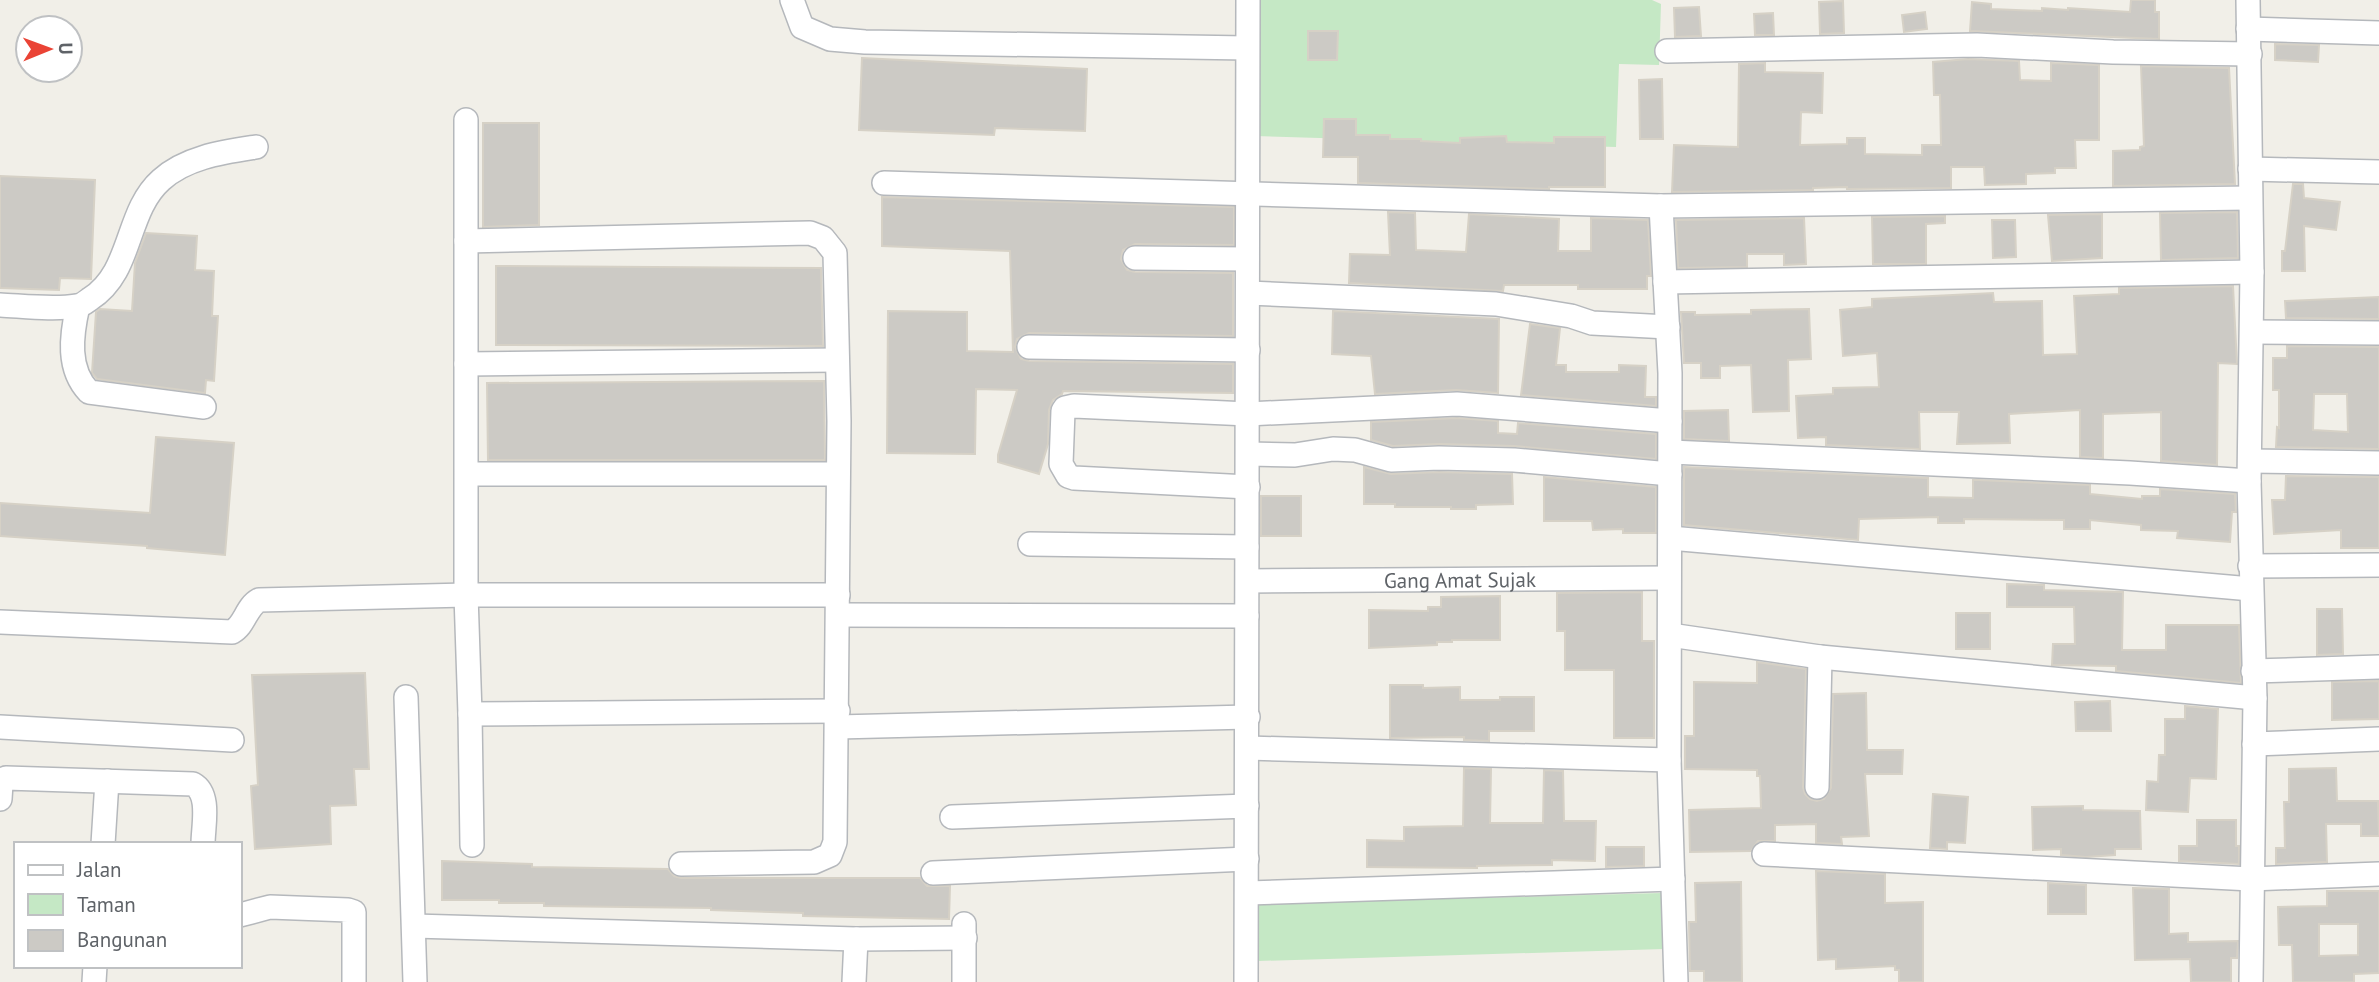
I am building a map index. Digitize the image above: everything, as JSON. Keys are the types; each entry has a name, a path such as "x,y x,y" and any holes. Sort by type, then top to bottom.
{"street":[{"path":"792,0 802,27 830,39 865,42 1247,48"},
{"path":"1246,982 1248,0"},
{"path":"2248,0 2252,272 2249,471 2255,698 2251,982"},
{"path":"2248,29 2379,33"},
{"path":"1667,51 1977,45 2113,52 2250,54"},
{"path":"467,120 466,595 472,845"},
{"path":"0,305 78,306 99,293 116,273 146,198 160,181 176,169 215,153 256,147"},
{"path":"2250,169 2379,172"},
{"path":"884,183 1661,206 2249,198"},
{"path":"1661,206 1670,421 1669,760 1676,982"},
{"path":"466,241 810,233 823,239 835,253 838,474 835,842 830,855 814,862 681,864"},
{"path":"1135,258 1247,259"},
{"path":"1665,282 2252,272"},
{"path":"1248,293 1496,304 1551,312 1592,323 1668,327"},
{"path":"78,306 72,329 75,372 89,392 204,407"},
{"path":"2252,332 2379,333"},
{"path":"1029,347 1248,350"},
{"path":"466,364 837,360"},
{"path":"1248,487 1074,478 1064,471 1061,456 1063,411 1069,406 1248,414 1457,404 1670,421"},
{"path":"1249,454 1295,455 1333,449 1355,450 1391,460 1439,458 2130,473 2249,471 2379,463"},
{"path":"467,474 838,474"},
{"path":"1670,538 2251,589"},
{"path":"1030,544 1247,547"},
{"path":"2250,566 2379,565"},
{"name":"Gang Amat Sujak","path":"1248,581 1669,579"},
{"path":"0,622 232,632 259,600 466,595 1247,615"},
{"path":"1670,635 1820,657 2255,698"},
{"path":"1817,786 1820,657"},
{"path":"2253,671 2379,667"},
{"path":"406,697 415,982"},
{"path":"470,714 838,719 1248,717"},
{"path":"0,727 232,740"},
{"path":"2254,744 2379,739"},
{"path":"1248,748 1669,760"},
{"path":"0,799 1,784 6,778 193,784 200,788 204,798 203,842"},
{"path":"103,842 107,781"},
{"path":"953,817 1247,806"},
{"path":"1764,854 2252,879 2379,874"},
{"path":"933,873 1247,859"},
{"path":"1248,893 1672,879"},
{"path":"242,914 270,907 355,912 354,982"},
{"path":"414,926 856,939 965,931 964,982"},
{"path":"854,982 856,939"}],"green space":[{"path":"1259,0 1652,0 1661,4 1659,65 1619,64 1616,147 1255,136"},
{"path":"1662,893 1664,949 1258,961 1256,904"}],"building":[{"path":"2131,0 2155,0 2155,12 2159,12 2159,39 1970,31 1972,2 1991,4 1991,9 2042,11 2042,8 2068,8 2130,12"},
{"path":"1843,1 1844,33 1820,34 1819,2"},
{"path":"1699,7 1701,36 1675,37 1674,8"},
{"path":"1925,12 1927,29 1904,32 1902,15"},
{"path":"1773,13 1774,35 1755,35 1754,14"},
{"path":"1308,31 1338,31 1337,60 1308,60"},
{"path":"2275,44 2319,45 2318,62 2275,60"},
{"path":"862,58 1087,69 1085,131 995,128 994,135 859,130"},
{"path":"1968,59 2019,61 2020,80 2051,81 2051,63 2099,65 2099,140 2075,140 2076,168 2055,168 2055,173 2026,174 2026,184 1985,185 1984,167 1951,167 1951,188 1847,187 1672,192 1674,145 1738,147 1739,64 1765,63 1765,72 1823,73 1822,113 1801,112 1800,145 1847,144 1847,138 1865,138 1865,154 1922,155 1922,145 1941,145 1940,95 1934,95 1933,62"},
{"path":"2141,66 2229,68 2235,184 2113,186 2113,151 2140,150 2140,147 2144,146"},
{"path":"1662,79 1663,139 1640,139 1639,80"},
{"path":"1324,119 1356,119 1356,135 1390,135 1390,139 1421,141 1460,143 1460,138 1506,136 1507,142 1554,143 1554,137 1605,137 1605,187 1549,189 1358,183 1358,157 1323,157"},
{"path":"483,123 539,123 539,225 483,227"},
{"path":"0,176 95,180 91,279 60,278 59,290 0,288"},
{"path":"2293,184 2303,184 2304,198 2340,202 2336,230 2304,226 2305,271 2282,271 2282,251 2285,251"},
{"path":"882,197 1234,207 1234,245 1135,244 1123,250 1121,259 1127,270 1135,272 1233,273 1233,336 1029,333 1017,339 1015,347 1021,359 1029,361 1233,364 1233,393 1063,391 1053,400 1049,410 1048,444 1039,474 998,462 1017,390 976,389 975,454 887,453 888,311 967,312 967,351 1013,352 1010,251 882,246"},
{"path":"1388,212 1415,213 1416,250 1466,252 1469,214 1559,219 1558,251 1591,251 1591,218 1648,220 1651,276 1647,276 1647,289 1504,285 1503,291 1349,283 1350,254 1390,255"},
{"path":"2237,212 2238,258 2161,260 2160,213"},
{"path":"2102,214 2102,258 2052,261 2048,215"},
{"path":"1945,216 1945,223 1926,224 1926,264 1873,264 1872,217"},
{"path":"1804,218 1806,264 1784,265 1784,254 1747,254 1747,267 1678,268 1676,220"},
{"path":"1992,220 2015,220 2016,257 1993,258"},
{"path":"146,233 197,236 195,270 214,271 212,316 218,316 214,381 206,380 205,393 97,379 92,373 96,312 100,309 132,311 135,263"},
{"path":"496,266 821,268 823,346 496,345"},
{"path":"2233,286 2237,364 2218,363 2217,465 2161,461 2161,412 2103,414 2103,458 2080,457 2080,410 2009,414 2010,443 1957,444 1959,412 1919,412 1920,449 1826,445 1826,437 1798,438 1796,396 1833,394 1833,388 1879,387 1877,353 1843,356 1840,310 1872,307 1872,299 1993,293 1994,302 2042,301 2043,355 2077,354 2074,296 2119,294 2119,288"},
{"path":"2379,297 2379,319 2286,318 2285,301"},
{"path":"1809,309 1811,359 1788,360 1789,411 1753,412 1751,365 1720,366 1720,378 1701,378 1701,363 1684,363 1681,312 1695,312 1695,315 1751,314 1751,310"},
{"path":"1333,311 1499,319 1498,393 1456,390 1375,394 1371,356 1332,354"},
{"path":"1530,324 1560,328 1556,365 1566,365 1566,372 1619,372 1619,365 1646,366 1645,397 1656,397 1656,406 1521,395"},
{"path":"2287,346 2379,347 2379,449 2276,447 2279,390 2273,390 2273,358 2287,358","holes":["2314,394 2347,394 2348,432 2313,430"]},
{"path":"824,381 825,460 488,460 487,383"},
{"path":"1728,410 1729,441 1684,439 1684,411"},
{"path":"1457,418 1498,421 1498,433 1517,434 1518,423 1656,434 1656,459 1514,446 1393,446 1371,440 1371,422"},
{"path":"156,437 234,443 225,555 147,546 0,536 0,503 150,513"},
{"path":"1364,467 1391,474 1512,474 1513,504 1451,509 1364,504"},
{"path":"1684,467 1928,478 1928,497 1973,498 1973,480 2090,485 2090,494 2142,499 2142,496 2160,496 2160,489 2235,494 2236,512 2232,512 2230,542 2177,538 2178,531 2141,530 2141,525 2090,520 2090,529 2064,529 2064,520 1964,519 1964,523 1938,523 1938,517 1859,519 1858,540 1684,525"},
{"path":"2286,476 2379,477 2379,548 2341,548 2341,530 2274,534 2272,500 2285,500"},
{"path":"1544,477 1656,487 1656,533 1623,533 1623,529 1593,530 1592,521 1544,521"},
{"path":"1261,496 1301,496 1301,536 1261,536"},
{"path":"2007,584 2044,585 2044,590 2123,592 2122,650 2166,650 2166,625 2239,625 2241,683 2116,671 2116,666 2052,665 2053,644 2075,644 2074,607 2007,607"},
{"path":"1642,592 1642,641 1654,641 1654,738 1614,738 1614,670 1565,670 1565,631 1557,631 1557,593"},
{"path":"1500,596 1500,640 1452,640 1437,642 1437,645 1369,648 1369,610 1428,611 1428,607 1441,607 1441,597"},
{"path":"2317,609 2342,609 2343,654 2317,655"},
{"path":"1956,613 1990,613 1990,649 1956,649"},
{"path":"1757,662 1806,669 1803,787 1810,799 1824,799 1831,788 1833,694 1866,693 1867,750 1903,750 1902,774 1865,774 1869,836 1841,837 1842,844 1816,843 1816,824 1775,825 1775,841 1758,841 1751,851 1690,852 1689,810 1761,808 1760,776 1757,776 1757,770 1685,769 1685,736 1694,736 1694,682 1757,683"},
{"path":"365,673 369,769 354,769 356,805 330,806 331,844 255,849 251,786 258,785 252,675"},
{"path":"2379,681 2379,719 2332,720 2332,682"},
{"path":"1390,685 1460,687 1460,700 1534,697 1534,731 1489,731 1489,741 1464,740 1464,737 1390,738"},
{"path":"2110,701 2111,731 2076,731 2075,702"},
{"path":"2185,706 2218,709 2216,779 2190,778 2188,812 2146,810 2147,781 2158,782 2159,755 2165,755 2165,719 2185,719"},
{"path":"1464,768 1491,769 1490,823 1543,823 1544,770 1563,771 1564,821 1596,821 1595,861 1552,860 1552,865 1477,868 1367,867 1367,840 1404,841 1404,827 1463,826"},
{"path":"2336,768 2337,801 2378,801 2379,836 2361,836 2361,824 2326,824 2327,862 2276,864 2276,848 2285,848 2284,802 2289,802 2289,769"},
{"path":"1933,794 1968,797 1965,843 1947,842 1947,849 1930,848"},
{"path":"2083,806 2083,810 2140,811 2141,849 2115,849 2115,855 2086,857 2061,855 2061,849 2033,850 2032,807"},
{"path":"2197,820 2236,820 2239,864 2179,861 2179,846 2197,846"},
{"path":"1606,847 1644,847 1644,866 1606,867"},
{"path":"442,861 532,864 532,867 668,869 674,876 681,878 920,878 927,886 950,886 949,919 803,916 803,913 711,908 544,906 544,903 499,903 499,900 442,900"},
{"path":"1816,871 1885,874 1885,903 1923,902 1923,982 1899,982 1899,970 1895,970 1895,966 1836,969 1836,959 1818,960"},
{"path":"1741,882 1742,982 1704,982 1704,971 1690,971 1689,922 1696,922 1695,883"},
{"path":"2048,883 2086,885 2086,914 2048,914"},
{"path":"2133,888 2169,889 2169,934 2188,933 2188,942 2238,941 2237,958 2231,958 2231,982 2191,982 2190,959 2135,960"},
{"path":"2327,891 2379,891 2379,973 2354,974 2354,982 2293,982 2292,945 2279,945 2278,907 2327,906","holes":["2319,924 2358,924 2358,955 2319,956"]}]}
